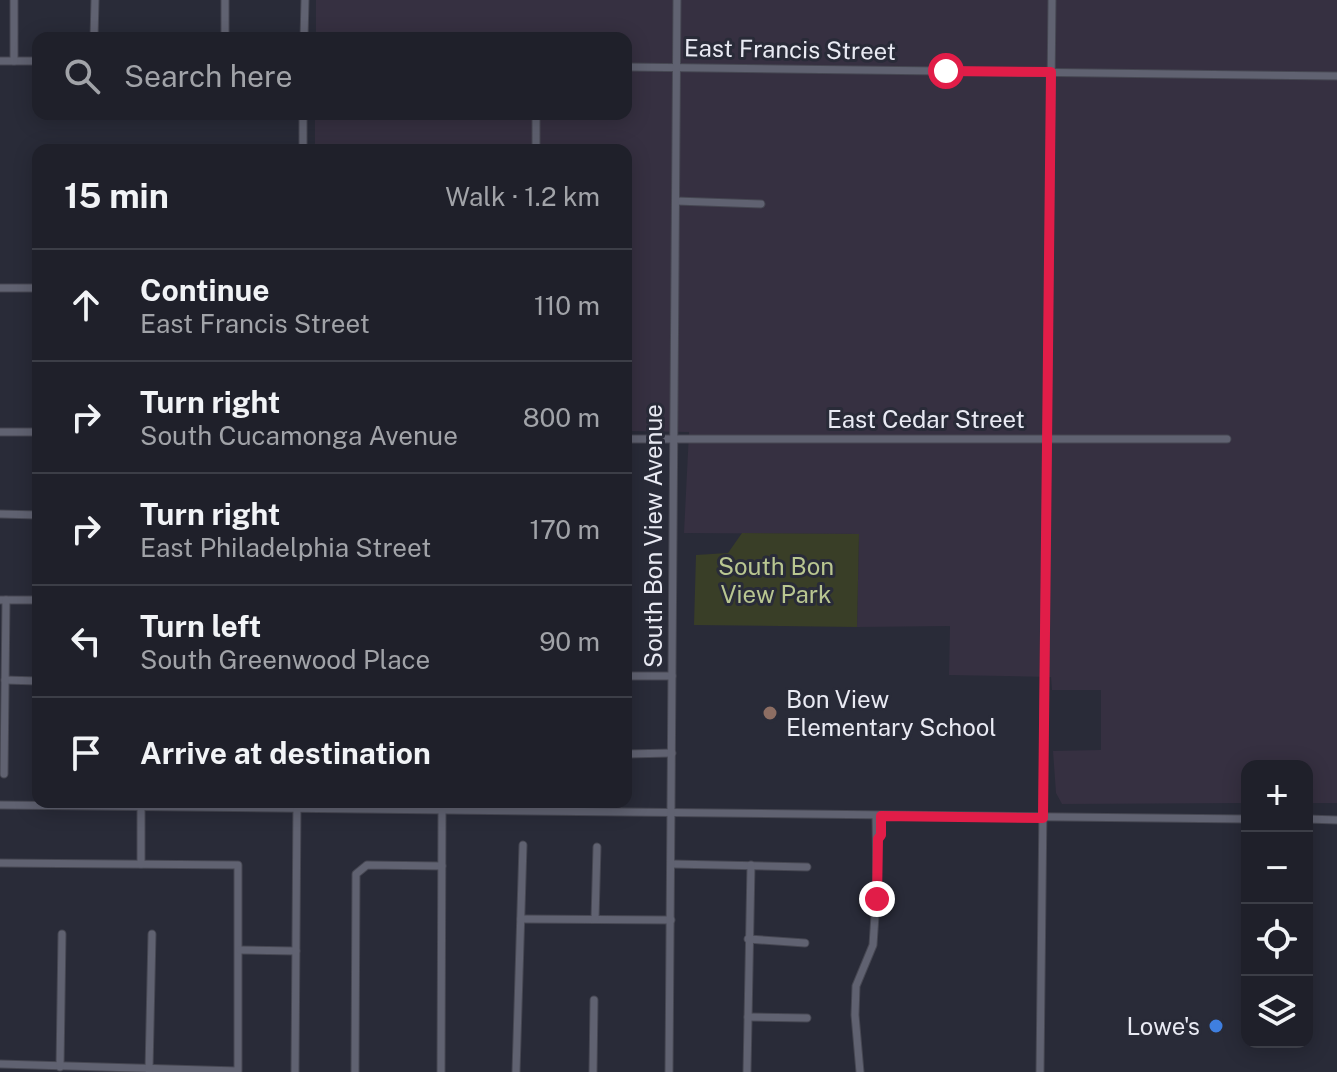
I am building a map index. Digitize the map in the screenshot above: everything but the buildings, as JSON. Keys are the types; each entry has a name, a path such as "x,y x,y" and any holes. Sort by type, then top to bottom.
{"street":[{"path":"14,0 14,61"},
{"path":"94,32 95,0"},
{"path":"225,0 225,32"},
{"path":"304,32 305,0"},
{"name":"South Bon View Avenue","path":"669,1072 677,0"},
{"path":"1040,1072 1052,0"},
{"path":"0,61 32,61"},
{"name":"East Francis Street","path":"632,67 1337,76"},
{"path":"303,120 303,144"},
{"path":"536,120 536,144"},
{"path":"676,201 761,204"},
{"path":"0,288 32,288"},
{"path":"0,432 32,432"},
{"name":"East Cedar Street","path":"632,439 1227,439"},
{"path":"0,514 32,515"},
{"path":"4,774 3,600 32,600"},
{"path":"632,676 672,676"},
{"path":"5,680 32,681"},
{"path":"632,754 672,753"},
{"path":"0,805 32,805"},
{"path":"141,808 141,864"},
{"path":"295,1072 296,808"},
{"path":"345,808 442,812 1241,819"},
{"path":"441,1072 442,812"},
{"path":"860,1072 856,986 873,945 878,839 881,835 879,816"},
{"path":"1313,819 1337,820"},
{"path":"516,1072 523,845"},
{"path":"595,919 597,847"},
{"path":"0,863 238,865 240,950 238,1071 0,1064"},
{"path":"672,864 807,867"},
{"path":"355,1072 356,874 359,868 367,865 442,866"},
{"path":"747,1072 751,865"},
{"path":"521,919 671,920"},
{"path":"60,1067 62,934"},
{"path":"149,1070 152,934"},
{"path":"748,939 805,943"},
{"path":"240,950 296,951"},
{"path":"593,1072 594,1000"},
{"path":"748,1017 807,1018"}],"shaded area":[{"path":"316,0 1337,0 1337,803 1313,803 1313,760 1241,760 1241,803 1062,804 1056,793 1053,751 1101,750 1101,690 1052,690 1051,677 949,675 950,626 857,627 859,534 684,533 689,432 632,431 632,144 315,144 315,120 632,120 632,32 316,32"}],"green space":[{"name":"South Bon View Park","path":"742,533 859,534 857,627 694,625 696,555 728,553"}],"place":[{"name":"Bon View Elementary School","path":"770,713"},
{"name":"Lowe's","path":"1216,1026"}],"route":[{"path":"877,899 881,816 1043,818 1051,72 946,71"}]}
